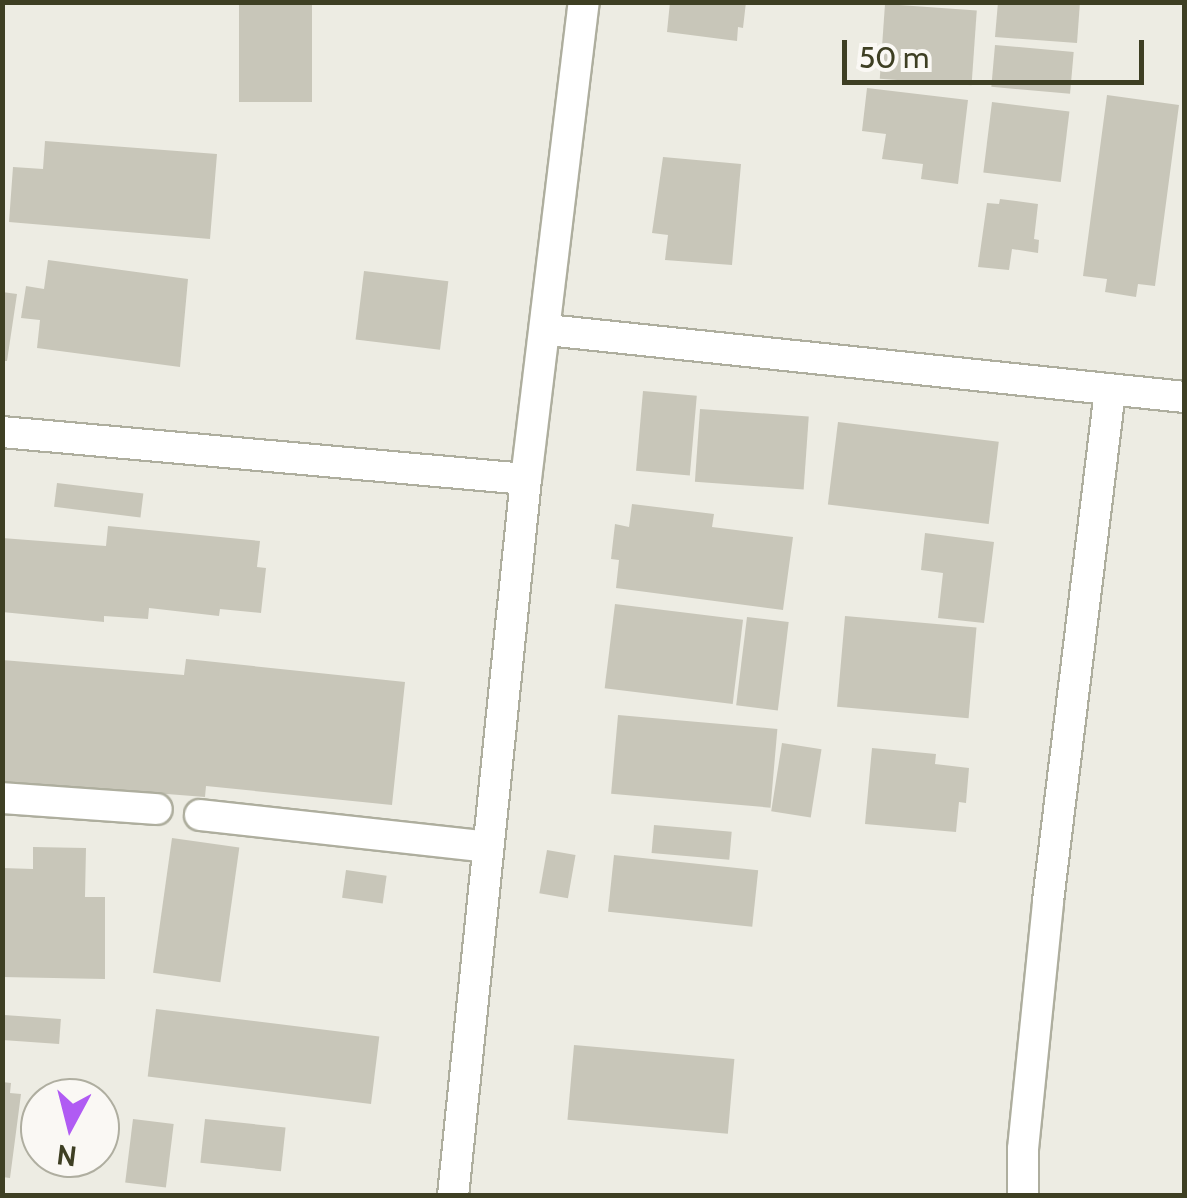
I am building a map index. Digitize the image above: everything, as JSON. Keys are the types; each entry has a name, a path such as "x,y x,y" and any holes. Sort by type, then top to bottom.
{"street":[{"path":"453,1196 526,479 584,2"},
{"path":"547,330 1184,398"},
{"path":"1023,1196 1024,1148 1048,900 1110,390"},
{"path":"2,432 526,479"},
{"path":"2,798 157,809"},
{"path":"200,815 488,847"}],"building":[{"path":"239,2 312,2 312,102 239,102"},
{"path":"670,2 746,2 737,41 667,32"},
{"path":"998,2 1080,2 1077,43 995,37"},
{"path":"885,4 977,10 972,85 880,79"},
{"path":"995,45 1074,52 1070,94 991,87"},
{"path":"867,88 968,100 958,184 921,179 923,164 882,159 886,134 862,131"},
{"path":"1107,95 1179,105 1155,286 1138,284 1136,297 1105,292 1107,279 1083,276"},
{"path":"992,102 1069,112 1061,182 983,172"},
{"path":"45,141 217,154 210,239 9,222 13,167 43,169"},
{"path":"663,157 741,164 732,265 665,260 668,235 652,233"},
{"path":"1000,199 1038,204 1034,239 1039,240 1038,253 1012,249 1009,270 978,267 987,203 999,204"},
{"path":"48,260 188,279 180,367 37,348 40,320 21,318 26,286 44,289"},
{"path":"364,271 448,281 440,350 356,339"},
{"path":"2,292 17,294 7,361 2,361"},
{"path":"643,391 697,396 690,475 636,471"},
{"path":"700,409 809,417 804,489 695,482"},
{"path":"838,422 999,442 989,524 828,504"},
{"path":"57,483 143,494 140,517 54,507"},
{"path":"632,504 714,514 712,527 793,537 783,610 616,588 619,560 611,559 615,524 629,527"},
{"path":"108,526 260,541 257,567 266,568 261,613 220,609 219,616 149,608 148,619 104,616 104,622 2,612 2,538 106,546"},
{"path":"925,533 994,542 984,623 938,618 943,573 921,570"},
{"path":"615,604 743,620 733,704 605,688"},
{"path":"845,616 976,628 969,718 837,707"},
{"path":"747,617 789,622 778,710 736,705"},
{"path":"186,659 405,682 392,805 206,786 205,797 2,781 2,660 184,675"},
{"path":"618,715 777,729 771,808 611,794"},
{"path":"782,743 822,749 811,817 771,811"},
{"path":"872,748 936,754 935,764 969,768 966,803 959,802 956,832 865,824"},
{"path":"654,825 732,832 729,860 652,853"},
{"path":"172,838 239,847 220,982 153,973"},
{"path":"33,847 86,848 85,897 105,897 105,979 2,977 2,868 33,869"},
{"path":"547,850 576,855 568,898 539,893"},
{"path":"614,855 758,870 752,927 608,912"},
{"path":"346,870 387,876 383,903 342,898"},
{"path":"156,1009 379,1036 371,1104 148,1076"},
{"path":"4,1015 61,1019 59,1044 2,1040"},
{"path":"574,1045 734,1059 728,1134 567,1120"},
{"path":"2,1082 11,1083 10,1093 20,1094 20,1102 10,1178 2,1177"},
{"path":"133,1119 174,1124 166,1188 125,1183"},
{"path":"205,1119 286,1127 281,1171 200,1163"}]}
